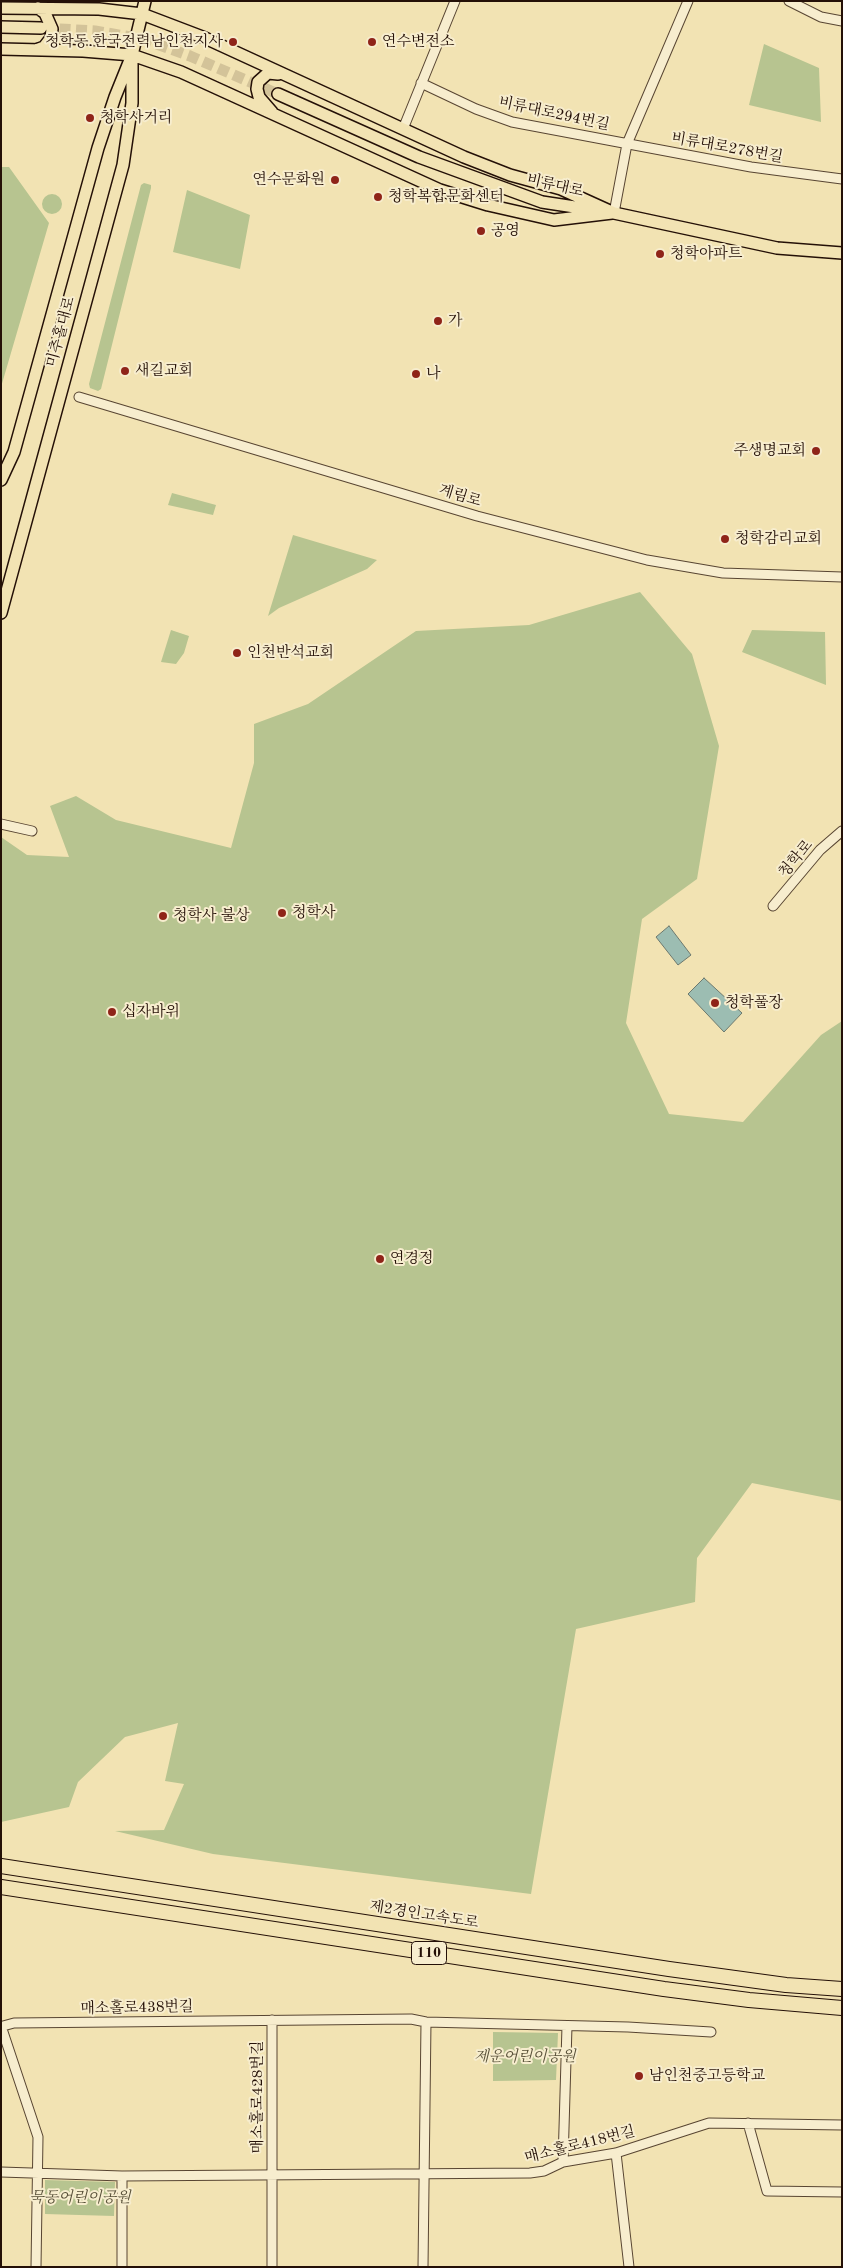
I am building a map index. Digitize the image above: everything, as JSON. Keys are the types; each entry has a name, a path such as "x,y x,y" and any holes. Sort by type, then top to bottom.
{"highway":[{"name":"제2경인고속도로","path":"1,1866 747,1980 842,1989"},
{"name":"110","path":"1,1887 749,2000 842,2008"}],"main road":[{"name":"미추홀대로","path":"1,480 14,452 98,148 115,97 132,55 145,1"},
{"path":"36,5 45,13 52,29 51,38 44,46 36,50"},
{"path":"1,8 36,5 142,14 206,38 282,75 464,157 510,175 562,189 614,213"},
{"path":"1,27 41,28"},
{"path":"1,49 83,51 132,55 181,72 440,190 488,205 554,220 614,213"},
{"name":"미추홀대로","path":"1,614 123,165 132,104 132,55"},
{"path":"276,116 260,97 257,89 258,82 268,73 282,75"},
{"name":"비류대로","path":"278,94 419,158 542,202 614,213 777,248 842,253"}],"street":[{"path":"403,129 455,1"},
{"path":"614,213 627,144 688,1"},
{"path":"789,1 821,17 842,21"},
{"name":"비류대로294번길","path":"421,83 476,109 512,122 627,144"},
{"name":"비류대로278번길","path":"627,144 751,167 842,179"},
{"name":"계림로","path":"79,397 477,516 631,554 647,560 723,573 842,577"},
{"path":"1,824 32,831"},
{"name":"청학로","path":"773,906 820,850 842,831"},
{"name":"매소홀로438번길","path":"2,2026 14,2023 411,2019 426,2022 628,2027 711,2032"},
{"name":"매소홀로428번길","path":"272,2020 272,2267"},
{"path":"422,2267 426,2022"},
{"path":"2,2026 36,2130 36,2267"},
{"path":"563,2162 566,2026"},
{"name":"매소홀로418번길","path":"272,2175 530,2173 544,2171 563,2162 616,2153 709,2123 842,2125"},
{"path":"748,2123 767,2191 842,2192"},
{"path":"616,2153 629,2267"},
{"name":"매소홀로428번길","path":"1,2172 122,2176 272,2175"},
{"path":"122,2176 122,2267"}],"green space":[{"path":"764,44 819,68 821,122 749,105"},
{"path":"1,167 9,167 49,223 1,387"},
{"path":"144,183 151,185 151,188 101,389 98,391 90,388 89,384 141,185"},
{"path":"187,190 250,215 240,269 173,252"},
{"path":"48,194 56,194 62,200 62,208 56,214 48,214 42,208 42,200"},
{"path":"172,493 216,505 213,515 168,505"},
{"path":"293,535 377,560 367,569 279,608 268,616"},
{"path":"640,592 692,654 719,746 697,879 642,919 626,1023 669,1114 743,1122 821,1035 842,1021 842,1501 752,1483 697,1558 695,1602 576,1629 531,1894 213,1854 115,1831 164,1830 184,1784 165,1781 178,1723 125,1737 78,1782 69,1807 1,1822 1,837 27,855 69,857 50,806 76,796 116,820 231,848 254,763 254,724 308,704 416,631 529,625"},
{"path":"171,630 189,636 184,653 176,664 161,662"},
{"path":"752,630 825,632 826,685 742,652"},
{"name":"제운어린이공원","path":"493,2032 558,2033 556,2080 493,2081"},
{"name":"묵동어린이공원","path":"45,2180 115,2182 114,2216 45,2214"}],"water":[{"path":"669,926 691,955 678,965 656,937"},
{"path":"704,978 742,1013 724,1032 688,994"}],"tunnel":[{"path":"43,28 95,31 143,39 190,56 278,94"}],"place":[{"name":"청학동.한국전력남인천지사","path":"233,42"},
{"name":"연수변전소","path":"372,42"},
{"name":"청학사거리","path":"90,118"},
{"name":"연수문화원","path":"335,180"},
{"name":"청학복합문화센터","path":"378,197"},
{"name":"공영","path":"481,231"},
{"name":"청학아파트","path":"660,254"},
{"name":"가","path":"438,321"},
{"name":"새길교회","path":"125,371"},
{"name":"나","path":"416,374"},
{"name":"주생명교회","path":"816,451"},
{"name":"청학감리교회","path":"725,539"},
{"name":"인천반석교회","path":"237,653"},
{"name":"청학사","path":"282,913"},
{"name":"청학사 불상","path":"163,916"},
{"name":"청학풀장","path":"715,1003"},
{"name":"십자바위","path":"112,1012"},
{"name":"연경정","path":"380,1259"},
{"name":"남인천중고등학교","path":"639,2076"}]}
